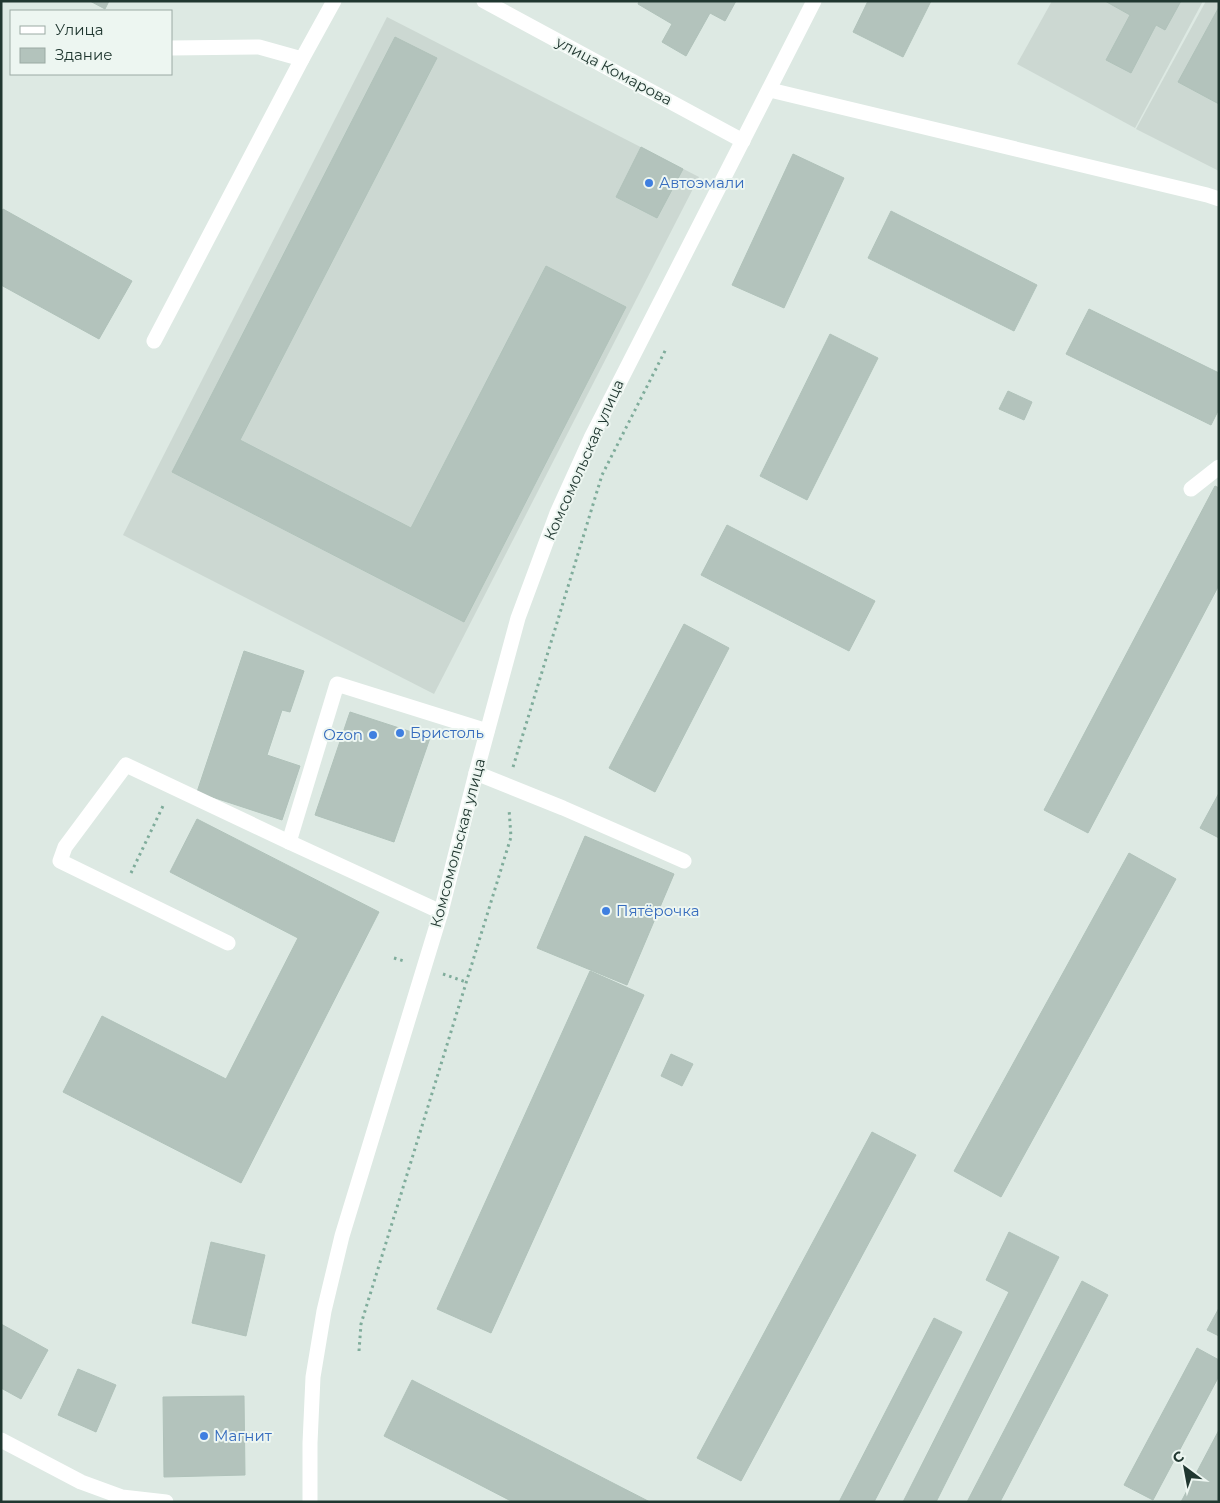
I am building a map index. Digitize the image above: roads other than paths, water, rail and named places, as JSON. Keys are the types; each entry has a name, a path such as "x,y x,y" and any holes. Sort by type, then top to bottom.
{"street":[{"path":"154,341 334,1"},
{"name":"улица Комарова","path":"484,1 743,141"},
{"name":"Комсомольская улица","path":"310,1502 313,1377 324,1311 342,1236 441,912 518,618 557,512 611,398 814,1"},
{"path":"172,48 259,47 302,59"},
{"path":"770,90 1198,192 1219,199"},
{"path":"1191,489 1219,467"},
{"path":"289,842 337,684 487,731"},
{"path":"228,943 60,861 65,847 126,765 441,912"},
{"path":"476,773 684,861"},
{"path":"1,1440 81,1482 122,1497 166,1502"}],"place":[{"name":"Автоэмали","path":"649,183"},
{"name":"Бристоль","path":"400,733"},
{"name":"Ozon","path":"373,735"},
{"name":"Пятёрочка","path":"606,911"},
{"name":"Магнит","path":"204,1436"}]}
